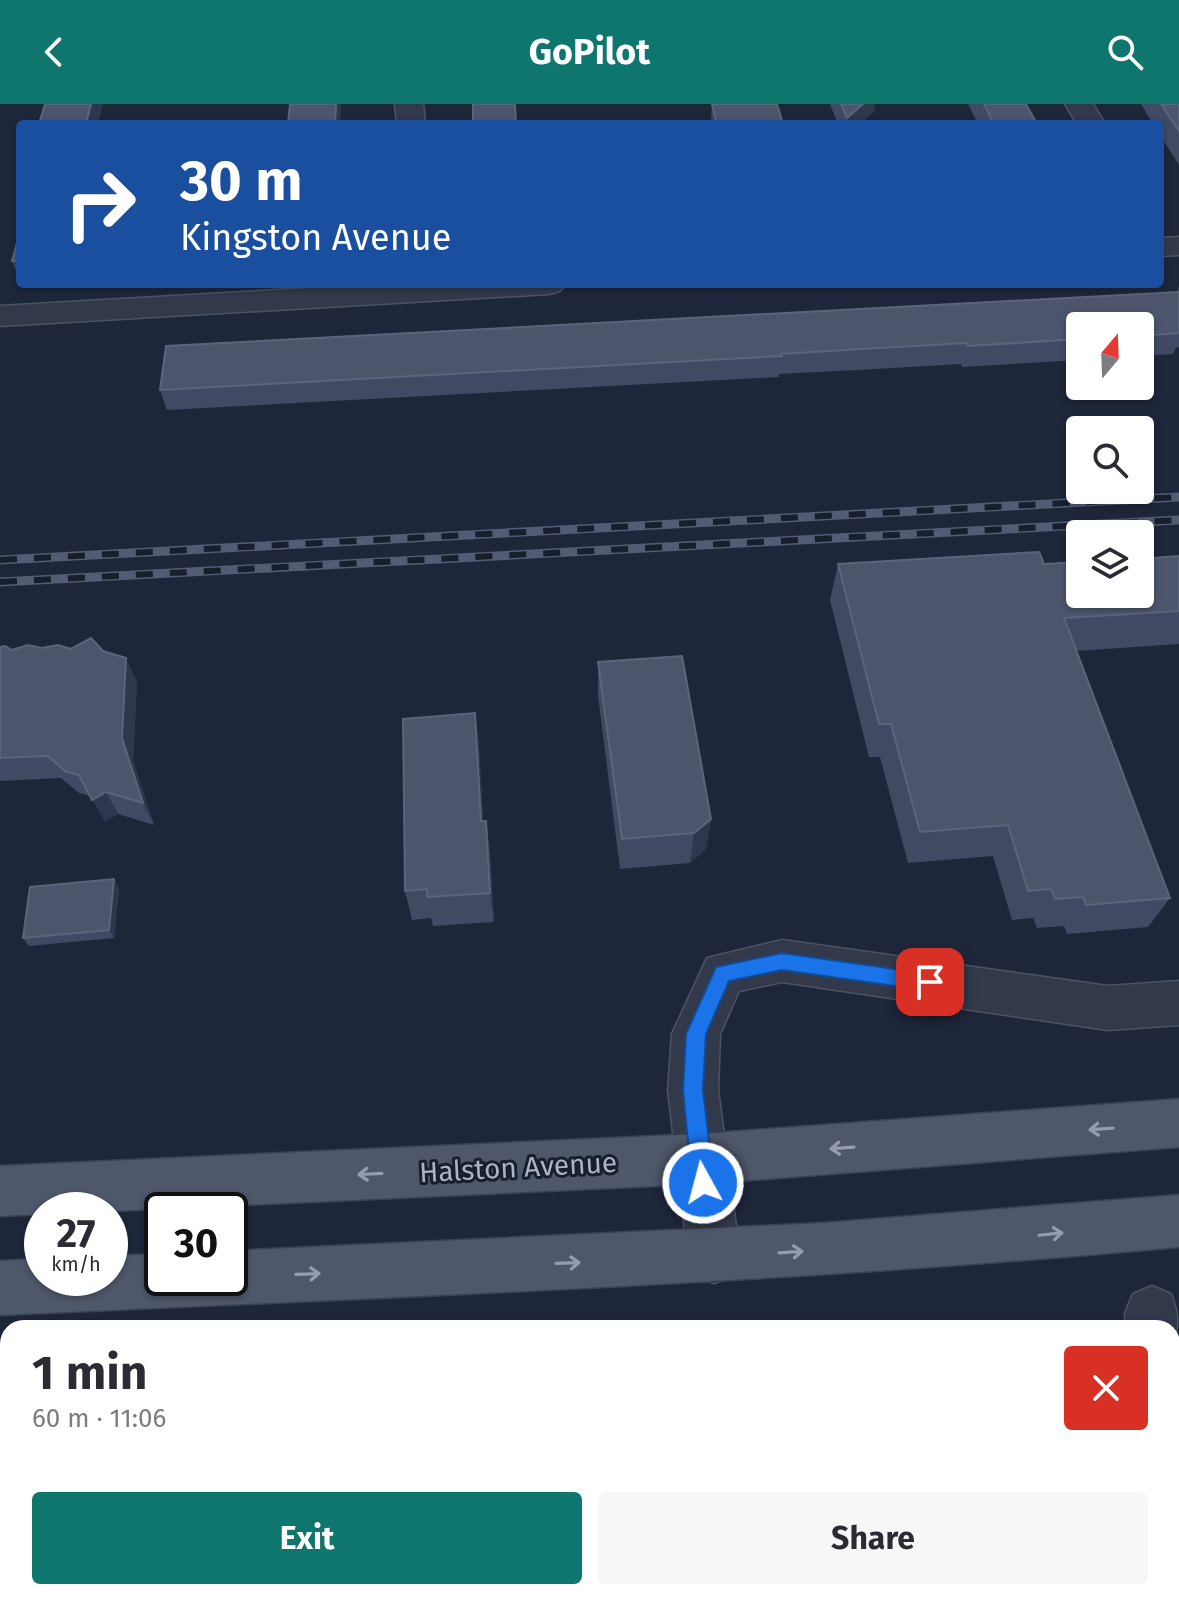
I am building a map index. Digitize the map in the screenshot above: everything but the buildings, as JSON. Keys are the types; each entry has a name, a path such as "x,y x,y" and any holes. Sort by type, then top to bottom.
{"main road":[{"name":"Halston Avenue","path":"0,1191 699,1159 1179,1123"},
{"path":"248,1277 714,1257 1019,1237 1179,1221"},
{"path":"0,1288 144,1282"}],"street":[{"path":"0,316 426,288"},
{"path":"714,1257 699,1159 693,1090 696,1034 723,973 782,961 1108,1008 1179,1003"}],"railway":[{"path":"0,560 1179,497"},
{"path":"0,582 1179,520"}],"route":[{"path":"703,1183 693,1090 696,1034 723,973 782,961 930,982"}]}
